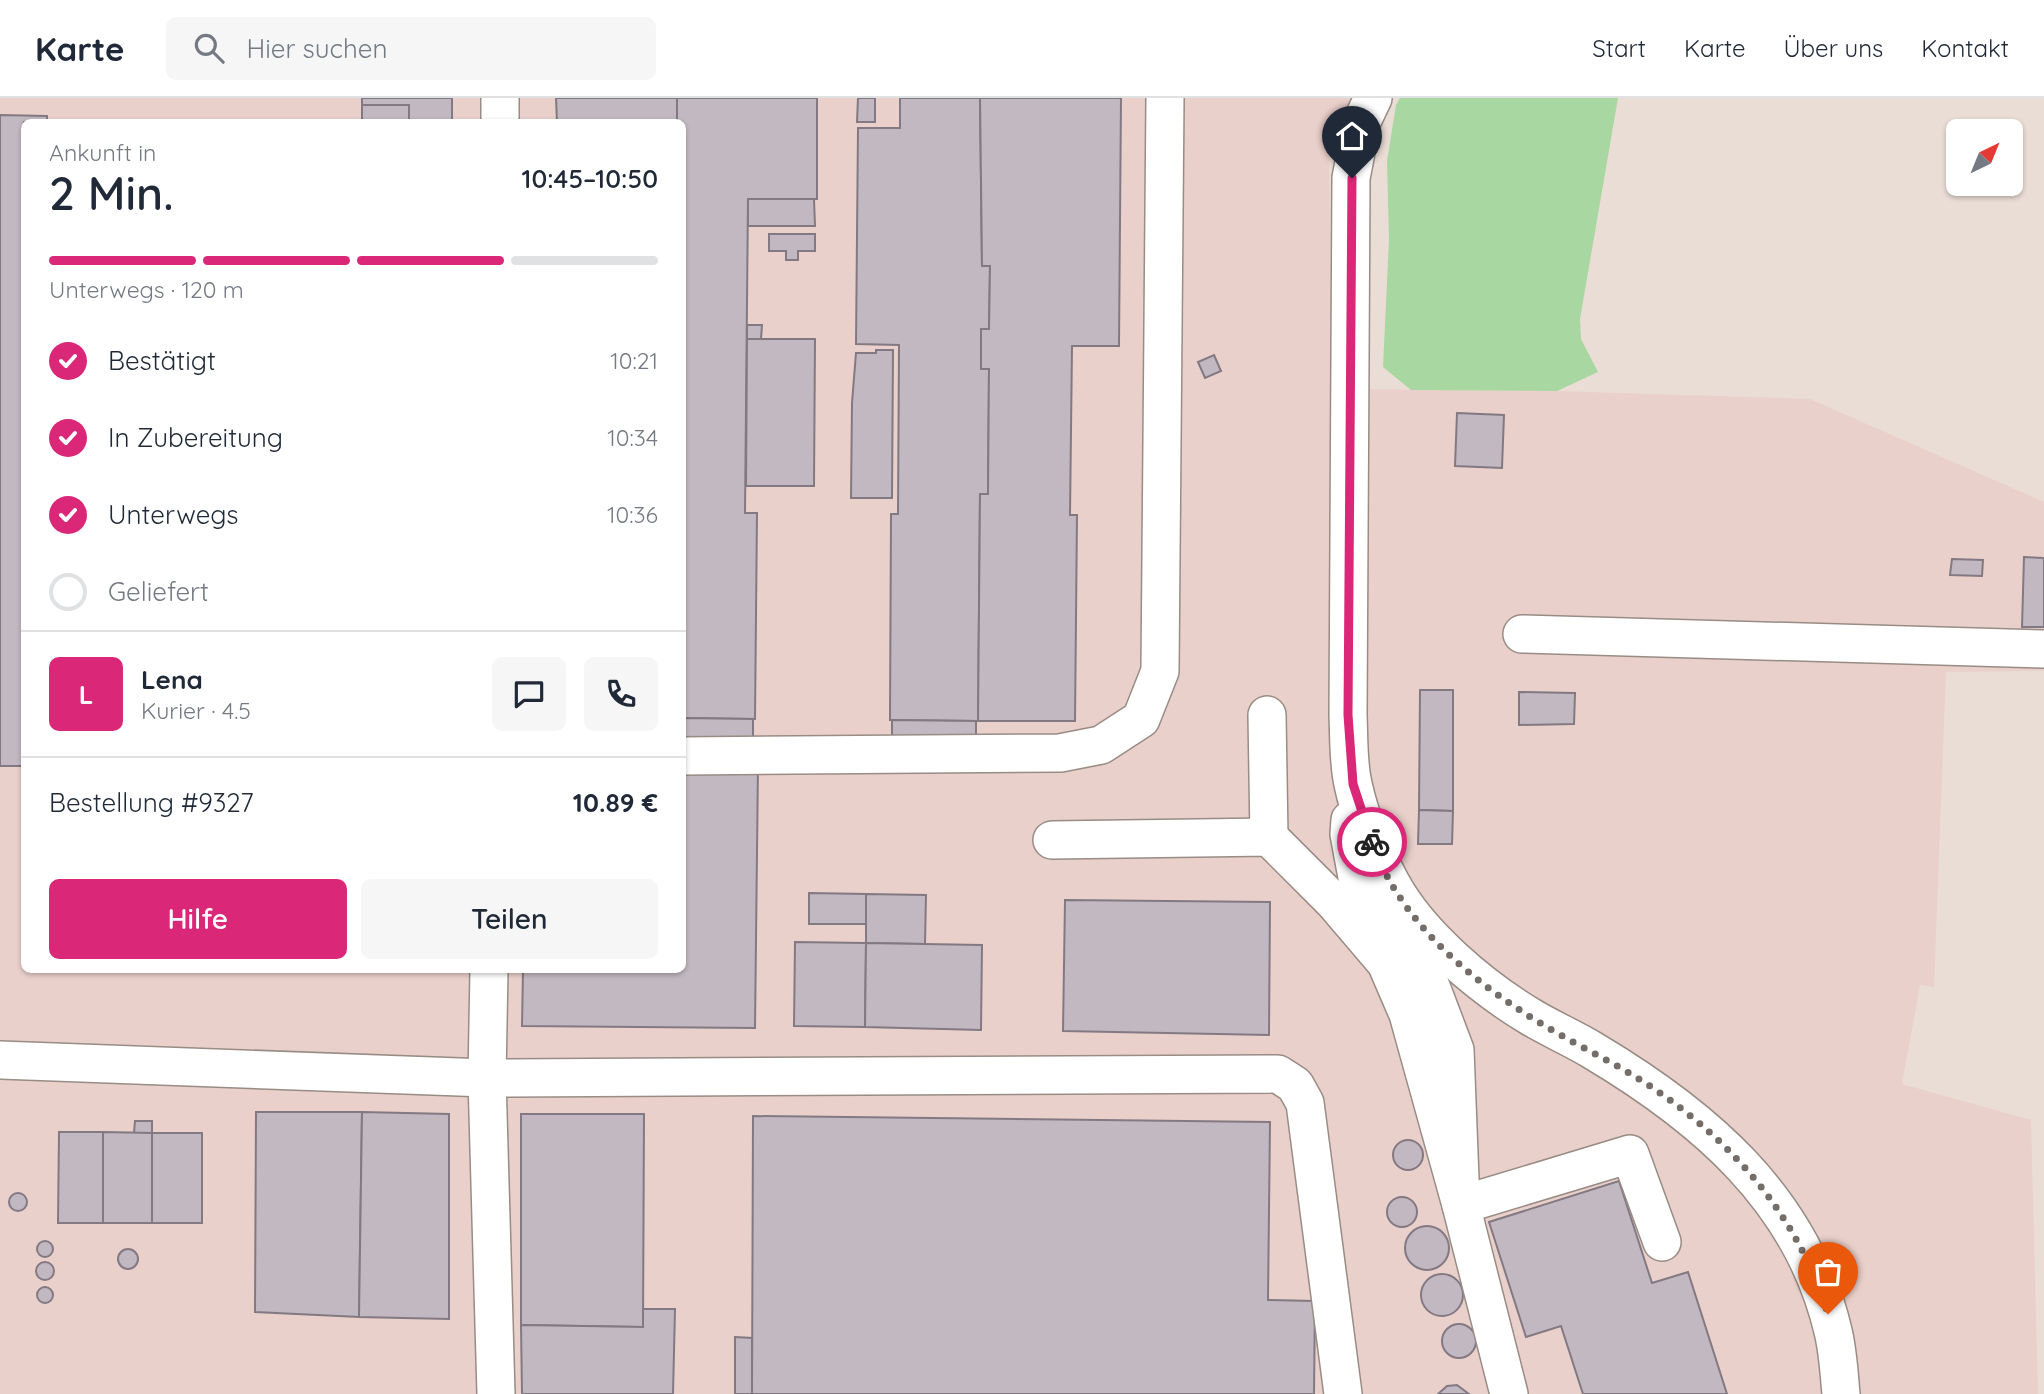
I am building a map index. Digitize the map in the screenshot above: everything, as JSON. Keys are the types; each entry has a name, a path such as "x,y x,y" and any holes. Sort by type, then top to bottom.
{"street":[{"path":"500,98 500,119"},
{"path":"686,756 1060,754 1101,745 1141,719 1160,671 1165,98"},
{"path":"1373,98 1362,121 1352,178 1348,715 1353,784 1349,834 1359,888 1427,976 1455,1050 1461,1205"},
{"path":"1522,634 2044,649"},
{"path":"1267,715 1269,836 1334,902 1386,963 1408,1014 1461,1205 1509,1394"},
{"path":"1353,784 1370,839 1392,885 1427,933 1474,977 1530,1017 1590,1049 1653,1088 1708,1130 1757,1180 1794,1234 1816,1277 1834,1332 1841,1394"},
{"path":"1052,840 1269,836"},
{"path":"489,973 487,1078 496,1394"},
{"path":"0,1060 487,1078 1278,1074 1295,1085 1305,1103 1343,1394"},
{"path":"1461,1205 1630,1154 1662,1242"}],"shaded area":[{"path":"0,98 1351,98 1329,147 1332,389 1557,391 1810,399 2044,502 2044,671 1946,672 1934,987 1920,985 1902,1084 2031,1120 2038,1394 0,1394"}],"green space":[{"path":"1400,98 1618,98 1580,319 1581,339 1598,372 1557,391 1411,390 1383,367 1389,240 1387,161 1396,105"}],"building":[{"path":"362,98 452,98 452,119 409,119 409,105 362,105"},
{"path":"556,98 677,98 677,119 557,119"},
{"path":"677,98 817,98 817,199 748,199 745,513 757,513 755,719 686,718 686,119 677,119"},
{"path":"858,98 875,98 875,122 857,122"},
{"path":"900,98 980,98 982,266 990,266 989,329 981,329 981,369 989,369 988,494 980,494 978,721 890,720 891,514 898,514 899,345 856,344 858,128 900,128"},
{"path":"980,98 1121,98 1119,346 1072,346 1070,515 1077,515 1075,721 978,721 980,494 988,494 989,369 981,369 981,329 989,329 990,266 982,266"},
{"path":"362,105 409,105 409,119 362,119"},
{"path":"0,115 47,116 47,119 21,119 21,766 0,766"},
{"path":"748,199 814,199 815,226 748,226"},
{"path":"769,234 815,234 815,251 798,251 798,260 786,260 786,251 769,251"},
{"path":"747,325 762,325 761,339 747,339"},
{"path":"747,339 815,339 814,486 746,486"},
{"path":"876,350 893,350 892,498 851,498 852,403 856,353 876,353"},
{"path":"1214,355 1221,371 1205,378 1198,362"},
{"path":"1457,413 1504,415 1502,468 1455,466"},
{"path":"2024,557 2044,558 2044,627 2022,627"},
{"path":"1952,559 1983,560 1982,576 1950,575"},
{"path":"1420,690 1453,690 1453,811 1419,810"},
{"path":"1519,692 1575,693 1574,724 1519,725"},
{"path":"686,718 753,719 753,742 686,741"},
{"path":"892,720 976,721 976,744 892,743"},
{"path":"686,764 758,765 755,1028 522,1026 523,973 686,973"},
{"path":"1419,810 1453,811 1452,844 1418,844"},
{"path":"809,893 866,894 866,924 809,924"},
{"path":"866,894 926,895 925,944 866,943"},
{"path":"1065,900 1270,902 1269,1035 1063,1031"},
{"path":"795,942 866,943 865,1027 794,1026"},
{"path":"866,943 982,945 981,1030 865,1027"},
{"path":"256,1112 362,1112 359,1317 255,1312"},
{"path":"362,1112 449,1114 449,1319 359,1317"},
{"path":"521,1114 644,1114 643,1327 521,1325"},
{"path":"753,1116 1270,1122 1268,1300 1315,1301 1314,1394 752,1394"},
{"path":"135,1121 152,1121 152,1133 134,1133"},
{"path":"59,1132 103,1132 103,1223 58,1223"},
{"path":"103,1132 152,1133 152,1223 103,1223"},
{"path":"152,1133 202,1133 202,1223 152,1223"},
{"path":"1408,1140 1414,1141 1422,1149 1422,1161 1414,1169 1408,1170 1402,1169 1394,1161 1393,1155 1394,1149 1402,1141"},
{"path":"1619,1181 1652,1283 1688,1272 1727,1394 1583,1394 1561,1326 1526,1337 1489,1222"},
{"path":"14,1193 22,1193 27,1202 25,1209 14,1211 9,1206 9,1198"},
{"path":"1402,1197 1413,1201 1417,1212 1413,1223 1402,1227 1391,1223 1387,1212 1391,1201"},
{"path":"1427,1226 1436,1227 1443,1232 1448,1239 1448,1257 1443,1264 1436,1269 1427,1270 1418,1269 1411,1264 1406,1257 1405,1248 1406,1239 1411,1232 1418,1227"},
{"path":"42,1241 48,1241 53,1249 51,1255 42,1257 37,1252 37,1246"},
{"path":"128,1249 135,1252 138,1259 135,1266 128,1269 121,1266 118,1259 121,1252"},
{"path":"45,1262 51,1265 54,1271 51,1277 45,1280 39,1277 36,1271 39,1265"},
{"path":"1442,1274 1457,1280 1463,1295 1457,1310 1442,1316 1427,1310 1421,1295 1427,1280"},
{"path":"42,1287 48,1287 53,1295 51,1301 42,1303 37,1298 37,1292"},
{"path":"643,1309 675,1309 673,1394 522,1394 521,1325 643,1327"},
{"path":"1459,1324 1471,1329 1476,1341 1471,1353 1459,1358 1447,1353 1442,1341 1447,1329"},
{"path":"735,1337 752,1338 752,1394 735,1394"},
{"path":"1457,1385 1469,1394 1438,1394 1447,1386"}],"way so far":[{"path":"1372,842 1392,885 1427,933 1474,977 1530,1017 1590,1049 1653,1088 1708,1130 1757,1180 1794,1234 1816,1277 1828,1314"}],"route":[{"path":"1352,178 1348,715 1353,784 1372,842"}]}
